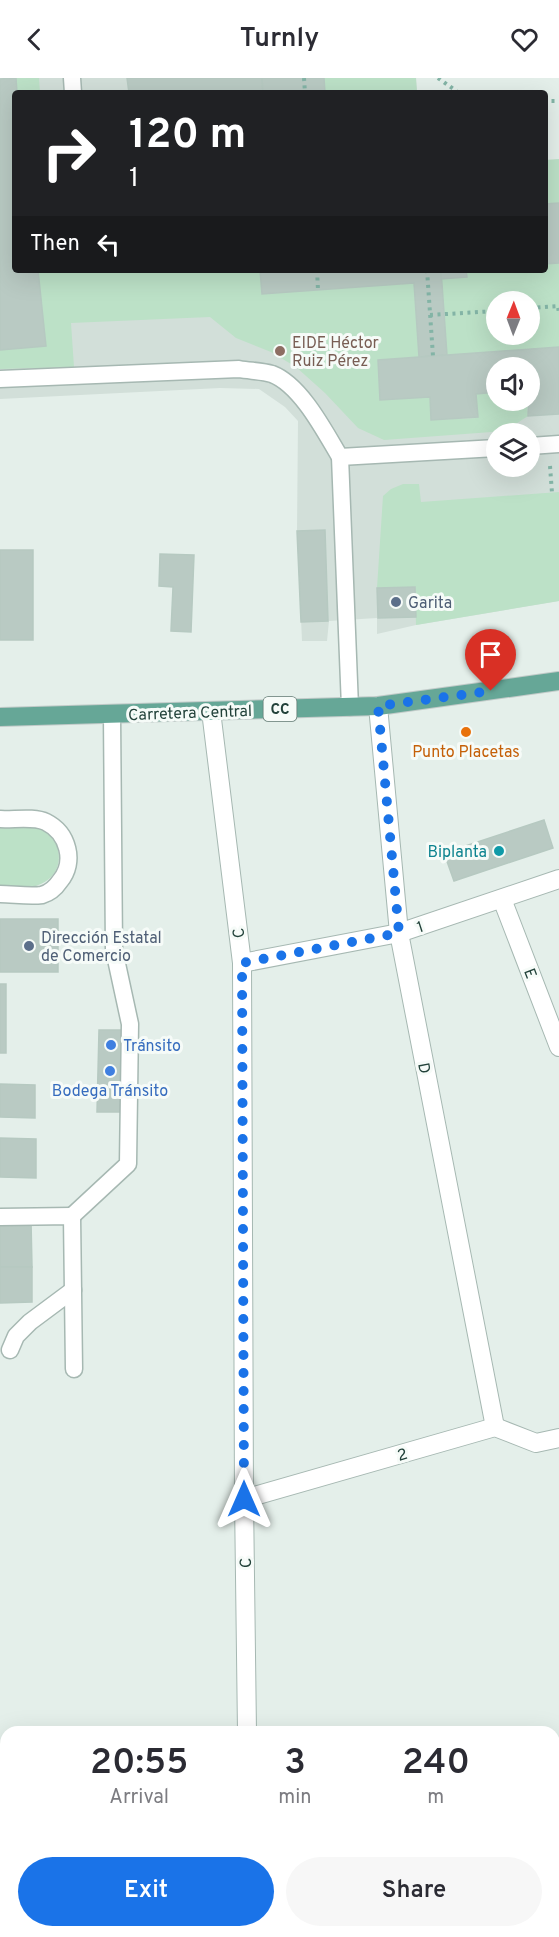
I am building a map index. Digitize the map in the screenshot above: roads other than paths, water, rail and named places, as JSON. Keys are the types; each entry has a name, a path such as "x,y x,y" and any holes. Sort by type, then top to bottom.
{"main road":[{"name":"Carretera Central","path":"0,717 378,706 559,681"}],"street":[{"name":"D","path":"378,706 399,933 495,1427"},
{"name":"C","path":"211,711 242,963 247,1726"},
{"name":"1","path":"242,963 399,933 559,879"},
{"name":"E","path":"502,899 559,1047"},
{"path":"495,1427 536,1443 559,1438"},
{"name":"2","path":"244,1499 495,1427"}],"lane":[{"path":"0,379 239,369 273,374 290,387 312,409 340,458 350,707"},
{"path":"540,445 559,444"},
{"path":"340,458 486,449"},
{"path":"0,1217 72,1216 128,1164 130,1024 114,950 112,714"},
{"path":"0,819 43,820 55,827 64,838 69,864 55,888 43,895 0,894"},
{"path":"72,1216 74,1369"},
{"path":"10,1350 16,1336 30,1322 73,1290"}],"place":[{"name":"EIDE Héctor Ruiz Pérez","path":"280,351"},
{"name":"Garita","path":"396,602"},
{"name":"Punto Placetas","path":"466,732"},
{"name":"Biplanta","path":"499,851"},
{"name":"Dirección Estatal de Comercio","path":"29,946"},
{"name":"Tránsito","path":"111,1045"},
{"name":"Bodega Tránsito","path":"110,1071"}]}
